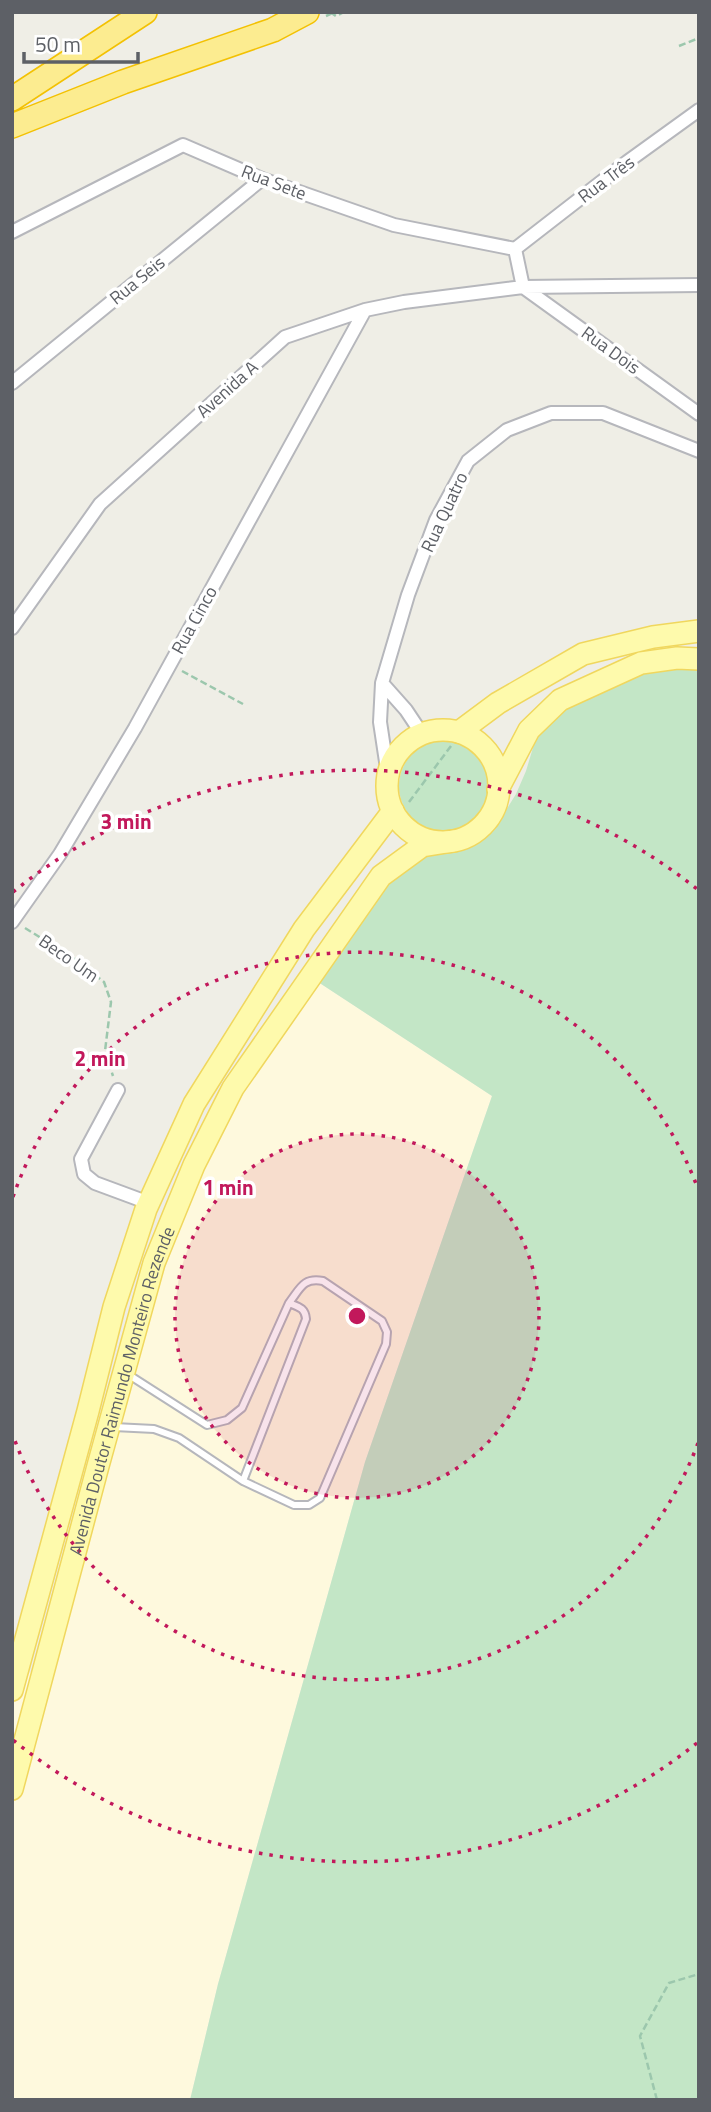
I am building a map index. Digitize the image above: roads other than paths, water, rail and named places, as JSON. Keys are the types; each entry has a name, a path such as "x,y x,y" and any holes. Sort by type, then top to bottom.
{"highway":[{"path":"12,99 145,12"},
{"path":"12,126 307,12"}],"main road":[{"path":"461,733 498,703 583,654 653,637 699,631"},
{"name":"Avenida Doutor Raimundo Monteiro Rezende","path":"12,1789 154,1263 194,1165 233,1088 382,876 422,846 471,835 485,823 494,807 498,789 529,730 560,700 641,663 677,658 699,659"},
{"path":"453,841 438,842 422,838 408,830 395,814 387,793 388,775 394,758 406,743 422,734 440,730 461,733 475,740 488,754 496,771 498,789"},
{"name":"Avenida Doutor Raimundo Monteiro Rezende","path":"13,1685 114,1307 149,1203 194,1104 304,929 395,814"}],"street":[{"name":"Rua Três","path":"514,249 699,110"},
{"name":"Rua Sete","path":"12,232 183,145 262,179 394,225 514,249"},
{"name":"Rua Seis","path":"12,383 262,179"},
{"path":"514,249 523,287 699,285"},
{"name":"Avenida A","path":"12,628 100,504 285,337 365,310 404,302 523,287"},
{"name":"Rua Dois","path":"523,287 699,414"},
{"name":"Rua Cinco","path":"12,922 60,854 170,664 365,310"},
{"name":"Rua Quatro","path":"388,775 380,722 382,683 408,595 436,520 468,461 507,430 551,413 603,413 699,451"},
{"path":"382,683 406,710 422,734"},
{"path":"118,1090 81,1159 84,1174 96,1183 149,1203"}],"lane":[{"path":"108,1426 154,1429 178,1438 243,1481 294,1505 309,1505 320,1498 386,1344 387,1332 382,1321 323,1281 313,1279 305,1282 289,1303 242,1408 227,1420 207,1425 124,1372"},
{"path":"243,1481 306,1320 303,1308 289,1303"}]}
